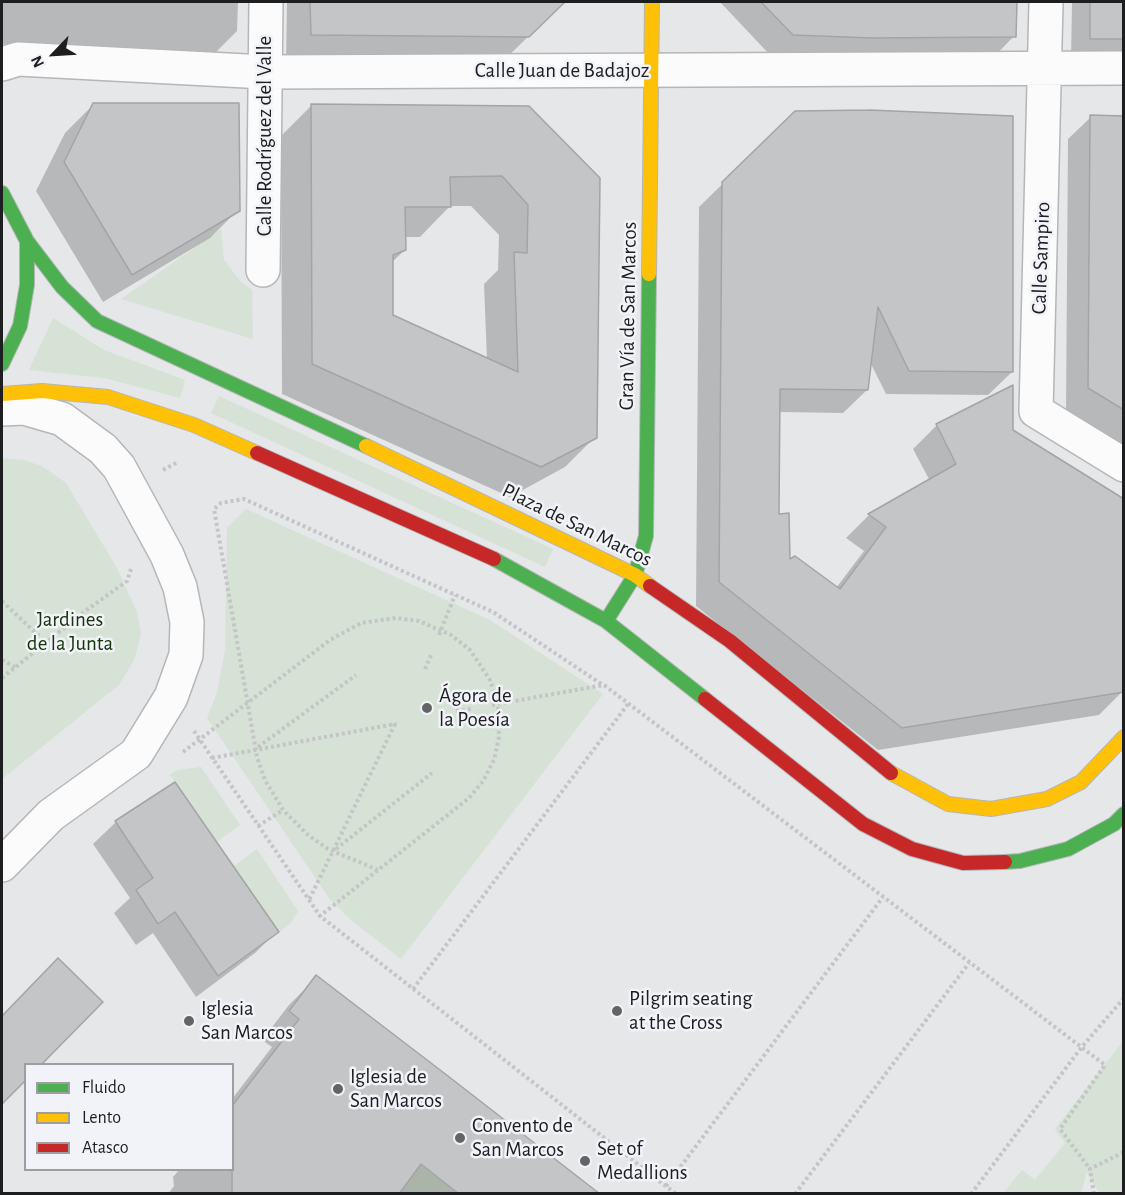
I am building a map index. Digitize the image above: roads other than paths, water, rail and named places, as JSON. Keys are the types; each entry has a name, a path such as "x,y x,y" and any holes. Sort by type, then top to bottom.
{"main road":[{"name":"Gran Vía de San Marcos","path":"606,621 635,575 646,536 652,2"},
{"path":"2,193 10,204 27,241 27,285 20,326 2,364"},
{"name":"Plaza de San Marcos","path":"27,241 62,287 97,321 635,575 730,641 885,769 948,804 991,809 1047,799 1081,782 1124,737"},
{"path":"2,394 42,391 108,397 194,425 506,564 606,621 863,824 912,849 963,863 1020,861 1068,849 1114,824 1124,814"}],"street":[{"name":"Calle Rodríguez del Valle","path":"263,270 266,2"},
{"name":"Calle Sampiro","path":"1046,2 1036,411 1124,465"},
{"name":"Calle Juan de Badajoz","path":"2,64 18,59 265,72 1124,68"},
{"path":"2,409 24,408 62,420 103,449 119,467 166,555 180,587 187,622 186,655 171,697 136,754 51,815 2,865"}],"place":[{"name":"Ágora de la Poesía","path":"427,708"},
{"name":"Pilgrim seating at the Cross","path":"617,1011"},
{"name":"Iglesia San Marcos","path":"189,1021"},
{"name":"Iglesia de San Marcos","path":"338,1089"},
{"name":"Convento de San Marcos","path":"460,1138"},
{"name":"Set of Medallions","path":"585,1161"}],"park label":[{"name":"Jardines de la Junta","path":"70,632"}]}
